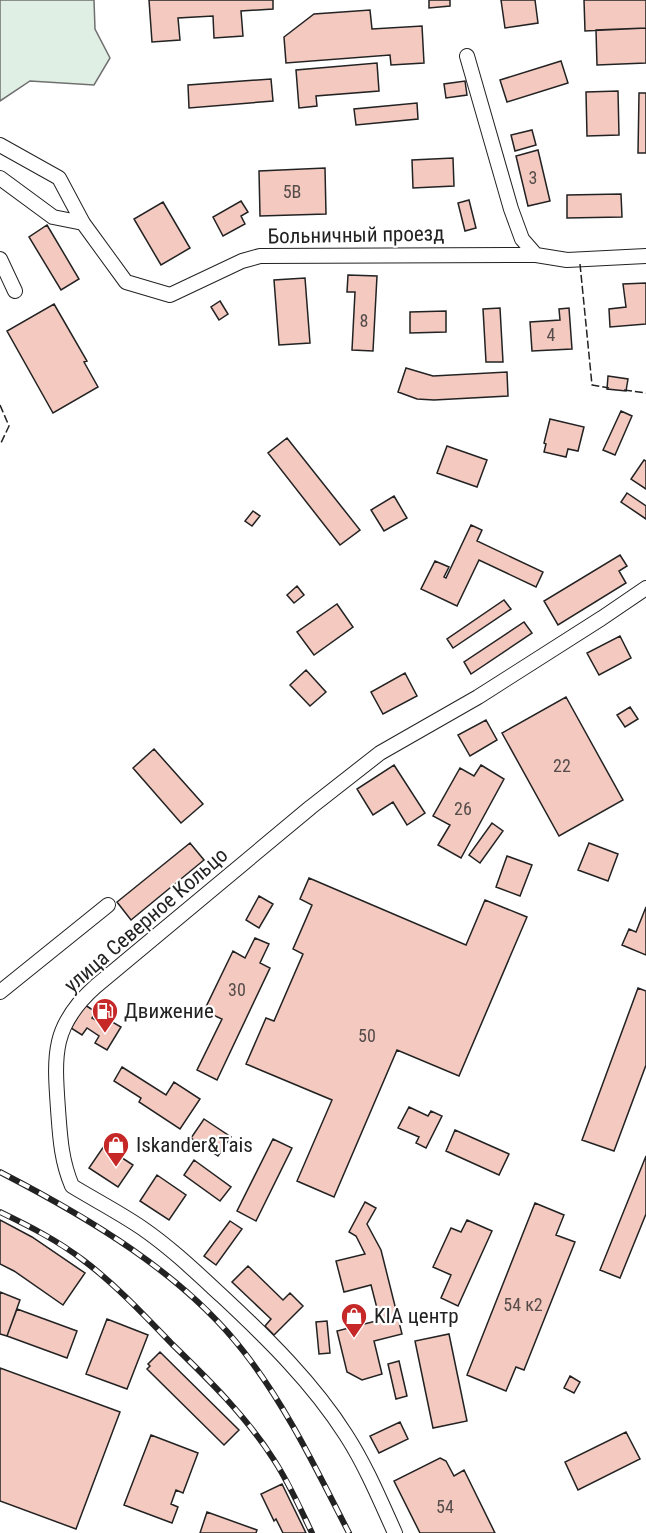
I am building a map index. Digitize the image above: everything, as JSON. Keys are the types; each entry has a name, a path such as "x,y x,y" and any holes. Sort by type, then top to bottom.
{"street":[{"path":"467,56 511,209 522,239 536,255"},
{"name":"Больничный проезд","path":"0,145 59,178 83,223 126,282 170,295 242,261 260,256 536,255 567,260 646,256"},
{"path":"0,178 53,217 83,223"},
{"path":"0,259 15,291"},
{"name":"улица Северное Кольцо","path":"395,1533 347,1436 317,1396 269,1342 201,1276 162,1243 72,1186 61,1150 55,1065 58,1042 74,1008 90,991 311,807 380,753 478,697 646,588"},
{"path":"0,992 108,905"}],"green space":[{"path":"0,0 94,0 95,29 110,58 94,85 30,81 0,101"}],"building":[{"path":"149,0 273,0 273,9 241,11 243,36 214,38 213,16 178,18 180,40 152,42"},
{"path":"429,0 450,0 450,6 429,8"},
{"path":"501,0 535,0 538,23 505,28"},
{"path":"584,0 646,0 646,28 585,31"},
{"path":"370,10 372,29 422,26 424,63 391,65 390,55 286,63 284,37 314,14"},
{"path":"646,28 646,63 597,65 596,30"},
{"path":"561,61 568,83 507,102 500,80"},
{"path":"377,63 379,91 316,96 317,106 299,108 296,70"},
{"path":"271,79 273,101 189,108 188,85"},
{"path":"465,81 467,95 446,98 444,84"},
{"path":"618,91 619,135 587,136 586,92"},
{"path":"639,93 646,93 646,153 638,153"},
{"path":"417,103 418,119 356,125 354,109"},
{"path":"532,130 536,145 515,151 511,135"},
{"path":"538,150 550,201 528,206 516,156"},
{"path":"453,158 454,186 413,188 412,160"},
{"path":"325,168 326,214 260,216 259,171"},
{"path":"621,194 622,217 567,218 567,195"},
{"path":"469,200 476,228 465,231 458,203"},
{"path":"241,201 248,212 241,216 245,224 223,236 213,217"},
{"path":"163,202 190,248 161,265 134,219"},
{"path":"47,225 79,279 61,290 29,237"},
{"path":"348,275 377,276 373,351 352,350 355,292 347,292"},
{"path":"305,278 310,343 279,345 274,280"},
{"path":"646,283 646,324 610,327 609,309 626,307 623,284"},
{"path":"220,301 228,314 219,320 211,307"},
{"path":"54,304 87,361 84,362 98,387 53,413 7,331"},
{"path":"500,308 503,362 486,362 483,309"},
{"path":"569,308 572,349 532,351 530,322 560,320 559,309"},
{"path":"446,311 446,332 410,333 410,312"},
{"path":"406,368 433,376 507,372 508,396 417,399 398,392"},
{"path":"608,376 628,379 626,391 607,389"},
{"path":"621,411 632,416 615,455 603,450"},
{"path":"550,419 584,427 578,451 568,449 566,457 544,452"},
{"path":"287,438 360,530 340,545 268,453"},
{"path":"447,446 487,460 477,487 437,473"},
{"path":"644,460 646,461 646,489 631,479"},
{"path":"627,493 646,506 646,519 621,502"},
{"path":"394,496 407,518 384,531 371,510"},
{"path":"253,511 260,516 252,526 245,521"},
{"path":"471,525 482,530 477,541 543,572 536,587 479,560 457,606 421,589 435,561 449,567 444,577 446,578"},
{"path":"620,555 627,566 619,571 626,583 558,625 544,601"},
{"path":"297,586 304,595 294,603 287,595"},
{"path":"504,600 511,609 453,648 447,639"},
{"path":"337,604 353,627 314,655 297,632"},
{"path":"524,622 532,633 471,674 464,662"},
{"path":"620,636 631,658 599,675 587,653"},
{"path":"306,670 326,692 310,706 290,685"},
{"path":"405,673 417,696 383,714 371,692"},
{"path":"566,697 623,800 559,836 502,733"},
{"path":"630,707 638,719 625,727 617,715"},
{"path":"486,720 497,740 470,756 458,735"},
{"path":"154,749 203,804 181,823 133,768"},
{"path":"394,765 425,813 407,825 393,802 373,815 357,789"},
{"path":"481,765 504,779 461,858 438,845 450,825 433,816 460,768 474,776"},
{"path":"492,823 503,831 480,863 469,855"},
{"path":"190,843 204,860 131,920 117,902"},
{"path":"589,843 618,854 608,881 578,870"},
{"path":"507,856 532,865 520,896 496,887"},
{"path":"309,878 466,945 485,900 527,917 459,1076 397,1050 334,1197 297,1181 332,1100 246,1064 266,1018 274,1021 303,954 293,949 312,905 300,899"},
{"path":"259,896 273,904 259,928 246,920"},
{"path":"646,907 646,955 622,945 629,929 636,932"},
{"path":"255,938 269,944 260,963 270,968 217,1080 197,1070 222,1019 204,1011 233,951 245,958"},
{"path":"638,988 646,991 646,1065 614,1151 582,1140"},
{"path":"85,1005 96,1012 92,1018 106,1026 109,1020 121,1027 107,1050 95,1043 99,1036 87,1028 82,1035 71,1028"},
{"path":"122,1067 166,1095 174,1082 200,1099 180,1129 139,1102 141,1098 114,1081"},
{"path":"409,1107 428,1116 431,1111 442,1116 426,1148 416,1143 419,1137 398,1128"},
{"path":"204,1119 231,1137 218,1156 191,1138"},
{"path":"455,1130 509,1154 499,1175 446,1151"},
{"path":"273,1139 292,1148 256,1221 237,1211"},
{"path":"104,1146 133,1165 118,1187 89,1168"},
{"path":"646,1156 646,1214 620,1278 600,1270"},
{"path":"194,1160 231,1187 220,1201 184,1175"},
{"path":"157,1175 186,1195 169,1220 140,1201"},
{"path":"365,1202 376,1208 367,1224 381,1250 402,1334 374,1341 382,1374 362,1380 347,1372 337,1331 380,1320 371,1285 344,1292 336,1261 365,1254 356,1236 349,1232"},
{"path":"535,1203 564,1215 556,1235 575,1242 524,1370 516,1367 506,1391 467,1375"},
{"path":"0,1220 32,1237 85,1273 63,1305 0,1264"},
{"path":"467,1220 492,1231 458,1306 441,1298 451,1275 433,1267 451,1228 461,1232"},
{"path":"230,1221 242,1229 216,1265 204,1256"},
{"path":"248,1266 283,1300 290,1293 303,1306 274,1335 265,1326 271,1319 232,1282"},
{"path":"0,1292 20,1300 7,1336 0,1334"},
{"path":"17,1309 77,1331 67,1358 7,1336"},
{"path":"107,1319 148,1335 127,1389 86,1374"},
{"path":"327,1321 330,1353 319,1354 316,1322"},
{"path":"449,1334 467,1421 433,1428 415,1341"},
{"path":"160,1352 239,1430 224,1445 147,1369 150,1366 148,1364"},
{"path":"399,1361 407,1396 396,1399 388,1364"},
{"path":"0,1368 120,1412 76,1529 0,1501"},
{"path":"570,1376 580,1382 574,1393 564,1388"},
{"path":"400,1422 408,1439 379,1453 370,1436"},
{"path":"626,1432 640,1459 578,1490 565,1462"},
{"path":"151,1435 198,1453 183,1493 176,1490 171,1504 178,1507 172,1523 124,1505"},
{"path":"440,1458 446,1461 454,1476 464,1470 495,1533 420,1533 394,1481"},
{"path":"282,1484 306,1533 283,1533 276,1519 274,1521 261,1494"},
{"path":"207,1512 257,1530 256,1533 200,1533"}],"railway":[{"path":"0,1172 66,1208 132,1249 163,1272 220,1323 260,1373 274,1395 301,1440 349,1533"},
{"path":"0,1212 53,1240 95,1269 213,1385 239,1413 274,1460 312,1533"}],"fence":[{"path":"580,264 592,385 609,388"},
{"path":"624,390 646,393"},
{"path":"0,405 9,426 0,445"}],"place":[{"name":"Движение","path":"105,1034"},
{"name":"Iskander&Tais","path":"116,1168"},
{"name":"KIA центр","path":"354,1339"}]}
